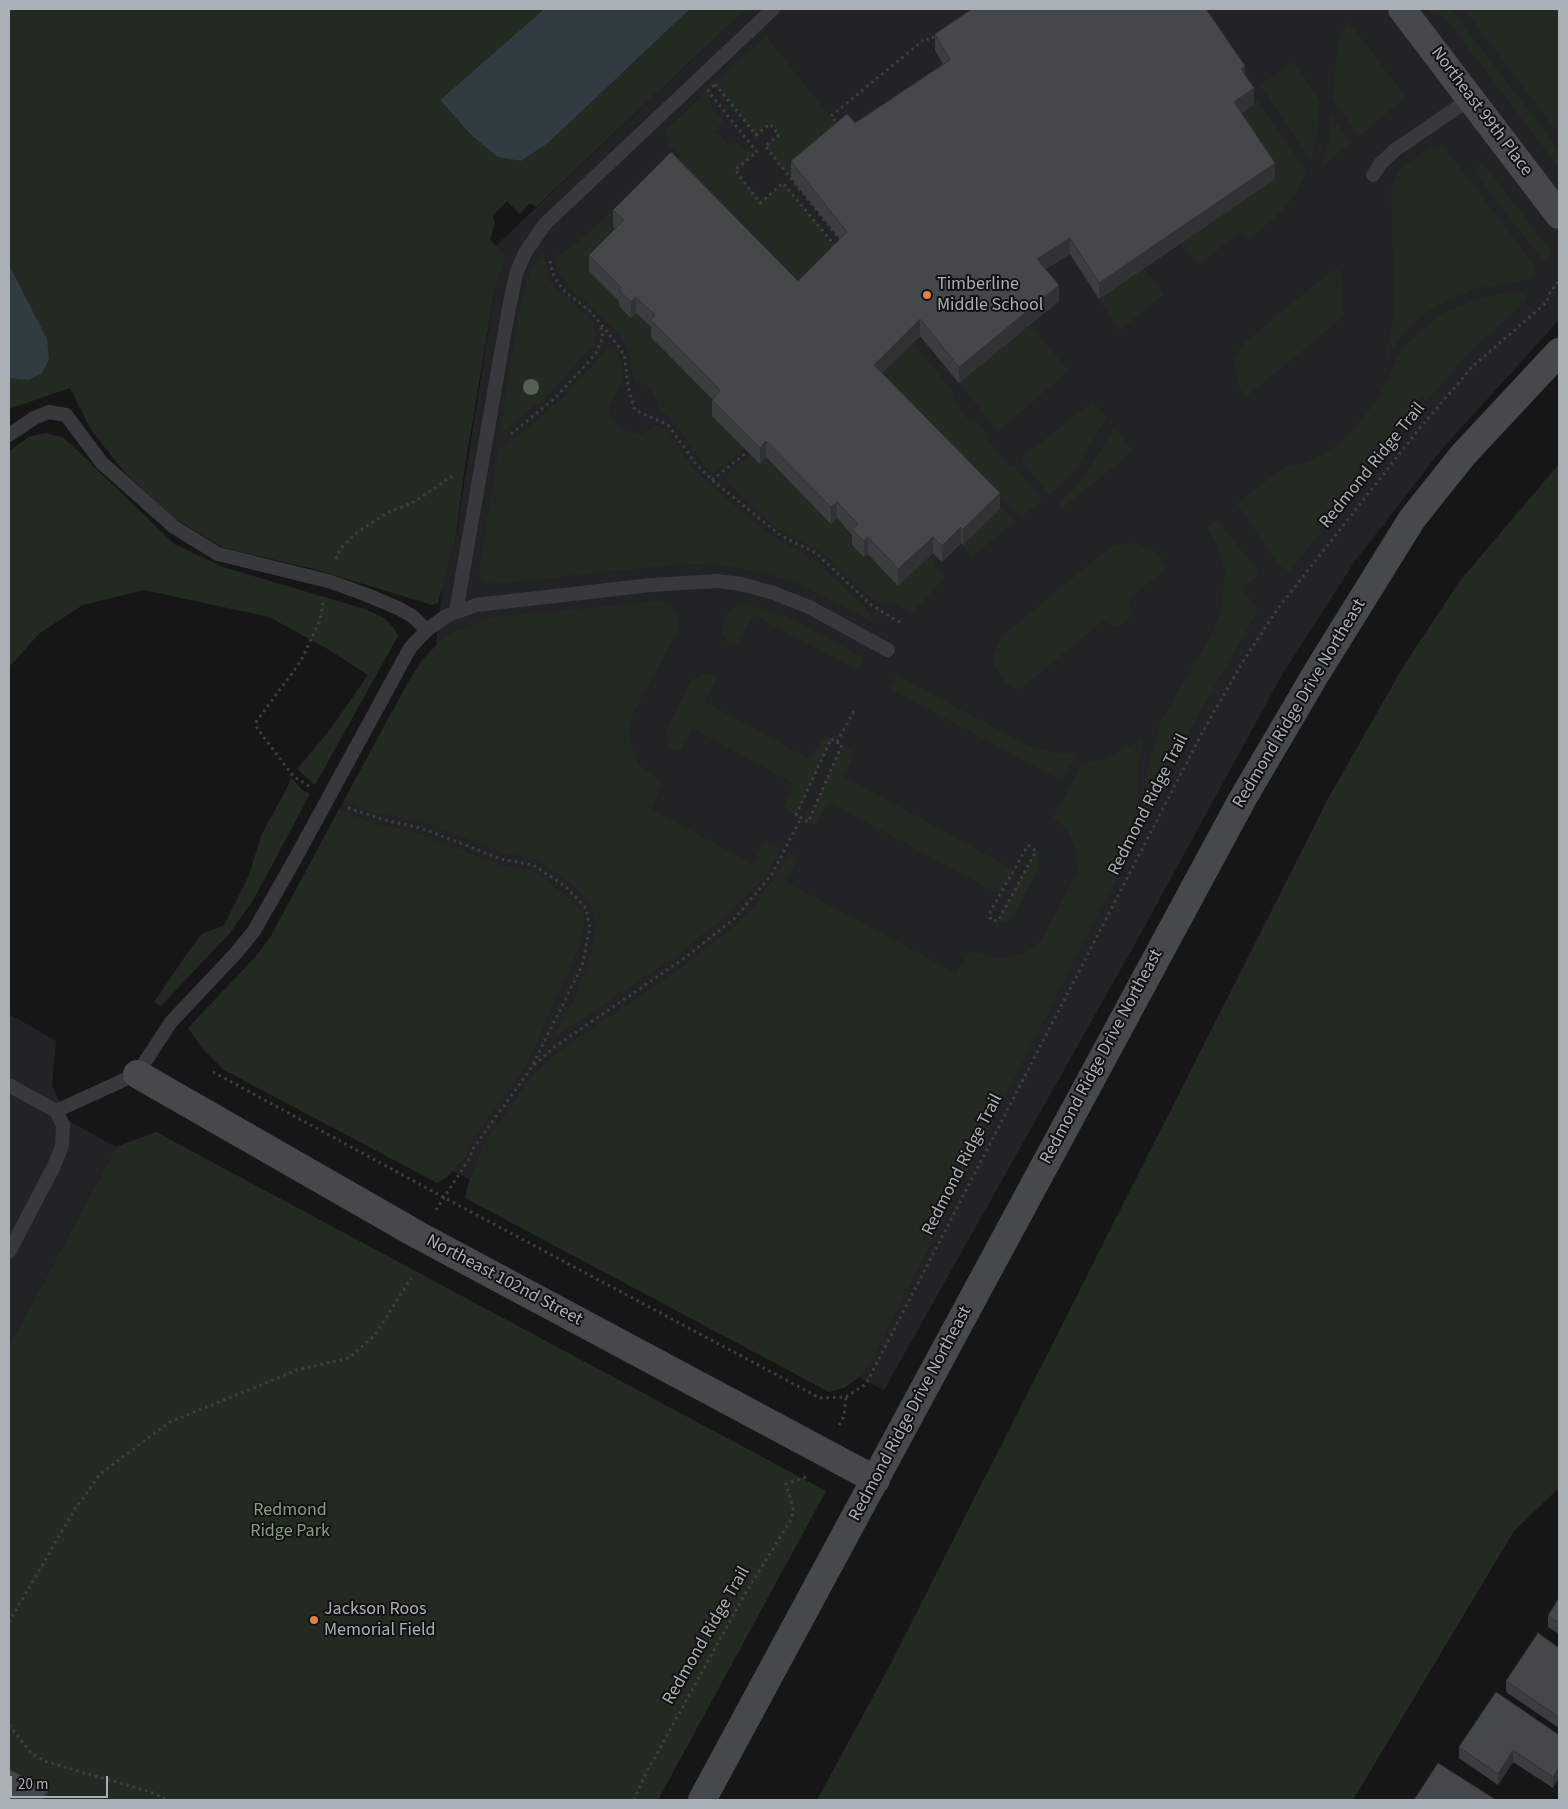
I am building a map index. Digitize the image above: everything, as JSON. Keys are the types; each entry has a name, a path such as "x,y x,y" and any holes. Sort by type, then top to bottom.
{"street":[{"name":"Northeast 99th Place","path":"1402,9 1559,215"},
{"name":"Redmond Ridge Drive Northeast","path":"702,1800 1242,798 1317,672 1412,520 1464,455 1559,352"},
{"name":"Northeast 102nd Street","path":"137,1074 418,1235 876,1480"}],"lane":[{"path":"456,612 508,313 516,274 525,253 545,224 773,9"},
{"path":"1373,175 1381,163 1395,150 1470,98"},
{"path":"9,435 34,418 49,412 66,415 102,463 174,527 218,554 328,581 398,608 412,616 427,630"},
{"path":"56,1111 137,1074 171,1022 237,952 254,931 410,648 427,630 446,616 476,605 559,595 717,581 749,586 800,604 888,650"},
{"path":"9,1085 56,1111 63,1125 62,1146 9,1252"}],"path":[{"path":"843,133 831,116 926,38 928,40 943,30"},
{"path":"715,84 756,135 770,124 779,135 765,146 847,248 798,298 792,292 837,248 783,183 760,202 755,196 734,170 757,152 708,91 715,84"},
{"path":"551,266 562,289 580,302 600,323 614,340 625,358 628,387 635,410 668,424 696,464 712,480 771,529 816,553 870,604 901,623"},
{"name":"Redmond Ridge Trail","path":"445,1198 820,1398 846,1397 866,1384 1202,733 1242,663 1279,607 1419,429 1473,366 1547,302 1550,292 1559,281"},
{"path":"515,432 555,398 595,355 603,337 600,323"},
{"path":"712,480 747,452"},
{"path":"313,789 293,776 257,728 256,722 301,662 320,620 328,581 341,548 356,534 387,513 414,502 449,479"},
{"path":"837,742 854,711"},
{"path":"831,740 837,742 842,745 808,822 796,815 831,740"},
{"path":"356,812 421,828 500,859 533,865 566,887 586,908 590,926 582,966 532,1067 474,1147 469,1159 445,1198 418,1235"},
{"path":"532,1067 553,1048 683,959 735,918 772,874 800,818"},
{"path":"1025,846 1032,847 1036,851 998,922 991,920 989,914 999,894 1025,846"},
{"path":"213,1072 445,1198"},
{"path":"9,1622 75,1509 100,1474 170,1422 296,1370 349,1358 375,1336 411,1278"},
{"name":"Redmond Ridge Trail","path":"634,1800 644,1778 745,1594 792,1518 793,1508 786,1484"},
{"path":"9,1726 32,1754 47,1762 148,1791 168,1800"}],"shaded area":[{"path":"544,9 690,9 548,143 521,161 498,157 471,135 440,100"},
{"path":"746,9 1559,9 1559,320 1442,449 1355,561 1282,675 1140,935 884,1390 234,1060 257,955 271,936 407,684 421,661 436,645 442,588 455,542 495,288 485,256"},
{"path":"9,265 47,339 49,359 42,373 29,380 9,378"},
{"path":"9,1014 56,1041 52,1086 69,1121 116,1147 9,1346"}],"green space":[{"path":"9,9 544,9 440,100 471,135 498,156 521,161 548,143 690,9 746,9 536,207 530,203 520,214 507,201 493,216 495,224 490,239 506,257 495,288 465,466 455,542 438,603 432,605 314,569 224,548 174,518 126,474 91,430 70,388 9,409"},
{"path":"1422,9 1451,9 1559,150 1559,168 1444,16"},
{"path":"1464,9 1559,9 1559,134"},
{"path":"1349,22 1406,97 1359,136 1332,99 1338,43 1341,32"},
{"path":"766,36 843,133 791,178 765,146 779,135 770,124 756,135 715,84"},
{"path":"1294,62 1320,101 1316,144 1311,160 1260,85"},
{"path":"708,91 714,112 722,117 722,122 713,133 720,135 727,144 735,142 747,151 755,148 757,152 735,171 760,202 783,183 837,248 792,292 676,162 680,156 668,144 665,130"},
{"path":"1257,100 1307,172 1296,193 1285,208 1262,229 1248,240 1241,231 1199,265 1181,243 1234,118"},
{"path":"1331,115 1351,143 1321,167 1328,145"},
{"path":"1443,146 1536,267 1533,276 1526,280 1475,289 1435,307 1418,319 1403,334 1385,359 1394,316 1391,186 1400,170 1408,163 1429,148"},
{"path":"1483,163 1552,253 1543,261 1473,170"},
{"path":"618,206 624,237 621,303 619,306 631,318 636,313 655,331 651,337 720,407 744,449 711,473 668,416 661,412 657,400 649,387 634,383 630,357 623,340 610,324 569,287 557,270 555,257 572,247"},
{"path":"543,253 550,281 593,322 596,337 595,345 542,400 499,435 521,300 530,272"},
{"path":"1144,269 1164,294 1119,331 1099,299"},
{"path":"1337,269 1341,274 1344,316 1246,397 1238,385 1235,368 1235,357 1243,344 1329,273"},
{"path":"1515,291 1527,296 1526,301 1470,351 1427,401 1421,396 1413,405 1419,411 1410,422 1404,417 1393,430 1398,436 1289,572 1278,564 1237,504 1284,467 1302,464 1318,457 1346,439 1378,399 1397,358 1408,343 1441,314 1480,298"},
{"path":"1030,325 1069,371 998,431 959,383"},
{"path":"912,343 957,396 952,400 970,422 975,419 990,437 987,439 1009,467 1013,465 1042,500 1021,517 1001,496 993,503 874,381"},
{"path":"609,346 615,348 622,365 622,382 609,408 611,417 619,429 642,434 656,425 667,430 693,469 701,477 767,533 814,559 863,605 875,623 801,585 762,572 719,565 662,566 492,584 482,579 479,572 498,450 523,432 564,396"},
{"path":"1093,401 1107,418 1073,472 1049,495 1020,459"},
{"path":"1114,428 1133,451 1061,509 1057,504 1084,478"},
{"path":"46,433 62,437 73,446 174,544 223,567 365,609 384,618 394,628 398,636 315,785 297,769 329,731 368,675 326,648 269,617 144,590 83,605 40,633 9,667 9,451 30,436"},
{"path":"751,455 766,457 831,523 837,518 898,585 933,553 939,559 934,565 945,578 912,613 896,604 878,603 819,551 776,528 727,482 728,472"},
{"path":"1559,464 1559,1488 1514,1531 1353,1800 817,1800 889,1667 1330,795 1404,665 1459,582"},
{"path":"1002,508 1015,522 972,557 963,545"},
{"path":"1217,520 1260,573 1242,588 1258,610 1180,747 1175,745 1172,750 1178,753 1152,806 1154,808 1149,810 1146,806 1147,770 1160,723 1212,633 1221,611 1225,572 1217,545 1207,528"},
{"path":"1135,543 1151,549 1160,555 1167,568 1129,599 1133,611 1128,621 1117,627 1103,621 1019,690 1006,683 993,663 993,655 1001,637 1107,550 1117,545"},
{"path":"658,601 671,605 678,617 679,629 631,717 629,738 639,765 663,784 651,809 753,864 765,841 781,848 765,877 724,917 681,952 553,1038 575,998 592,951 596,924 591,904 574,886 537,859 503,853 421,821 374,813 344,800 411,677 436,645 451,633 493,617"},
{"path":"741,603 780,613 865,658 858,670 753,615 737,644 729,644 722,634 723,620 727,613"},
{"path":"702,674 713,675 716,680 705,702 810,759 823,737 831,739 796,815 783,807 794,784 692,728 680,750 669,746 666,731 691,681"},
{"path":"896,675 1027,745 1049,752 1077,754 1062,781 889,688"},
{"path":"1140,740 1143,742 1137,772 1138,840 1106,898 873,1357 862,1375 844,1388 829,1392 465,1198 469,1181 484,1144 534,1074 557,1053 686,964 730,930 753,908 791,854 797,856 797,860 786,882 956,973 971,951 996,959 1019,955 1030,950 1041,941 1077,872 1075,848 1070,836 1063,825 1053,818 1082,763 1105,759"},
{"path":"842,745 852,751 854,755 843,776 1013,869 999,894 829,802 816,825 808,822"},
{"path":"292,778 302,790 310,794 255,897 230,933 161,1006 154,1002 202,934 224,925 249,875 261,836"},
{"path":"339,809 372,823 417,833 500,865 532,870 571,899 584,915 584,930 578,949 526,1066 471,1142 465,1157 446,1178 437,1183 224,1070 202,1048 188,1028 257,955 271,936"},
{"path":"1036,851 1039,856 1039,868 1014,916 1005,922 998,921"},
{"name":"Redmond Ridge Park","path":"156,1132 826,1491 658,1800 9,1800 9,1346 116,1147"}],"building":[{"name":"Timberline Middle School","path":"972,9 1206,9 1245,66 1241,69 1254,88 1234,102 1275,163 1099,283 1070,238 1037,259 1059,285 959,367 920,319 874,365 1000,493 963,529 961,527 942,546 933,537 898,569 868,537 864,541 852,529 858,524 837,502 831,507 766,441 760,448 712,400 720,390 651,320 655,315 636,297 631,302 619,290 621,287 589,255 624,220 613,210 671,152 798,281 847,232 791,161 847,114 855,123 950,60 935,34"},
{"path":"1559,1598 1559,1623 1548,1616"},
{"path":"1538,1633 1559,1648 1559,1717 1506,1681"},
{"path":"1496,1692 1559,1735 1559,1767 1553,1777 1513,1750 1498,1774 1459,1747"},
{"path":"1438,1763 1496,1800 1414,1800"},
{"path":"9,1769 48,1790 43,1800 9,1800"}],"place":[{"name":"Timberline Middle School","path":"927,295"},
{"name":"Jackson Roos Memorial Field","path":"314,1620"}]}
